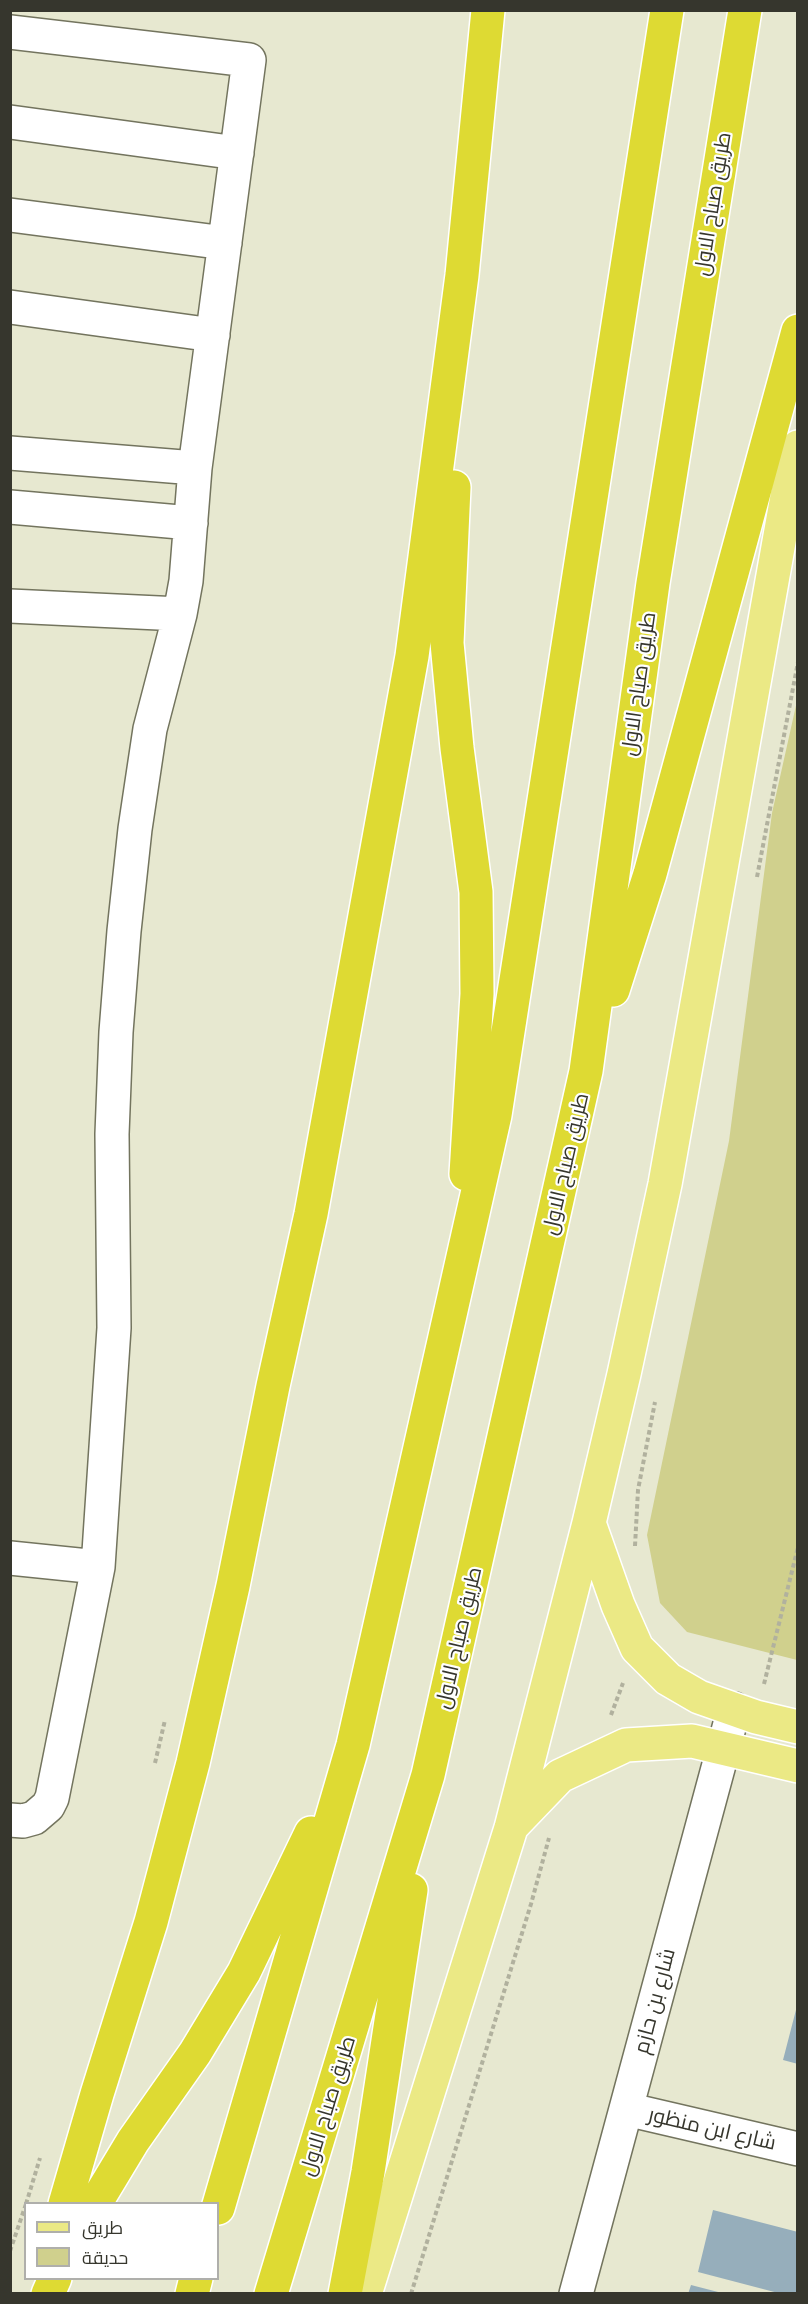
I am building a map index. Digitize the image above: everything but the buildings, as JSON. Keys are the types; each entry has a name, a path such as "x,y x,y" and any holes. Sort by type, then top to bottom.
{"highway":[{"path":"66,2202 97,2094 152,1922 193,1762 233,1586 273,1386 311,1214 412,656 462,275 488,10"},
{"path":"219,2205 353,1745 496,1104 667,10"},
{"name":"طريق صباح الاول","path":"271,2294 428,1775 586,1071 653,583 745,10"},
{"path":"462,275 447,643 457,748 476,892 477,994 469,1092 462,1259"},
{"path":"586,1071 650,874 798,331"},
{"path":"96,2202 133,2141 195,2053 244,1972 353,1745"},
{"path":"345,2294 368,2172 428,1775"},
{"path":"48,2294 54,2280"}],"main road":[{"path":"365,2294 511,1828 589,1523 624,1374 665,1184 784,514 798,447"},
{"path":"589,1523 618,1605 637,1648 668,1679 699,1697 745,1713 798,1727"},
{"path":"511,1828 560,1776 626,1745 692,1741 798,1766"}],"street":[{"path":"10,32 249,60 195,468 186,581 180,614 150,729 135,830 124,931 116,1032 112,1134 114,1328 98,1567 52,1798 48,1806 34,1818 23,1821 10,1820"},
{"path":"10,122 237,153"},
{"path":"10,215 225,243"},
{"path":"10,308 213,335"},
{"path":"10,453 195,468"},
{"path":"10,507 191,523"},
{"path":"10,606 180,614"},
{"path":"10,1558 98,1567"},
{"name":"شارع بن حازم","path":"576,2294 724,1747 745,1713"},
{"name":"شارع ابن منظور","path":"626,2109 798,2149"}],"path":[{"path":"745,1713 798,1547"},
{"path":"599,1757 615,1702 637,1648"},
{"path":"155,1764 166,1717"},
{"path":"411,2294 553,1828"},
{"path":"27,2202 44,2148"},
{"path":"10,2251 24,2210"}],"green space":[{"path":"797,701 797,1660 687,1632 660,1603 647,1535 729,1141 772,813"}]}
